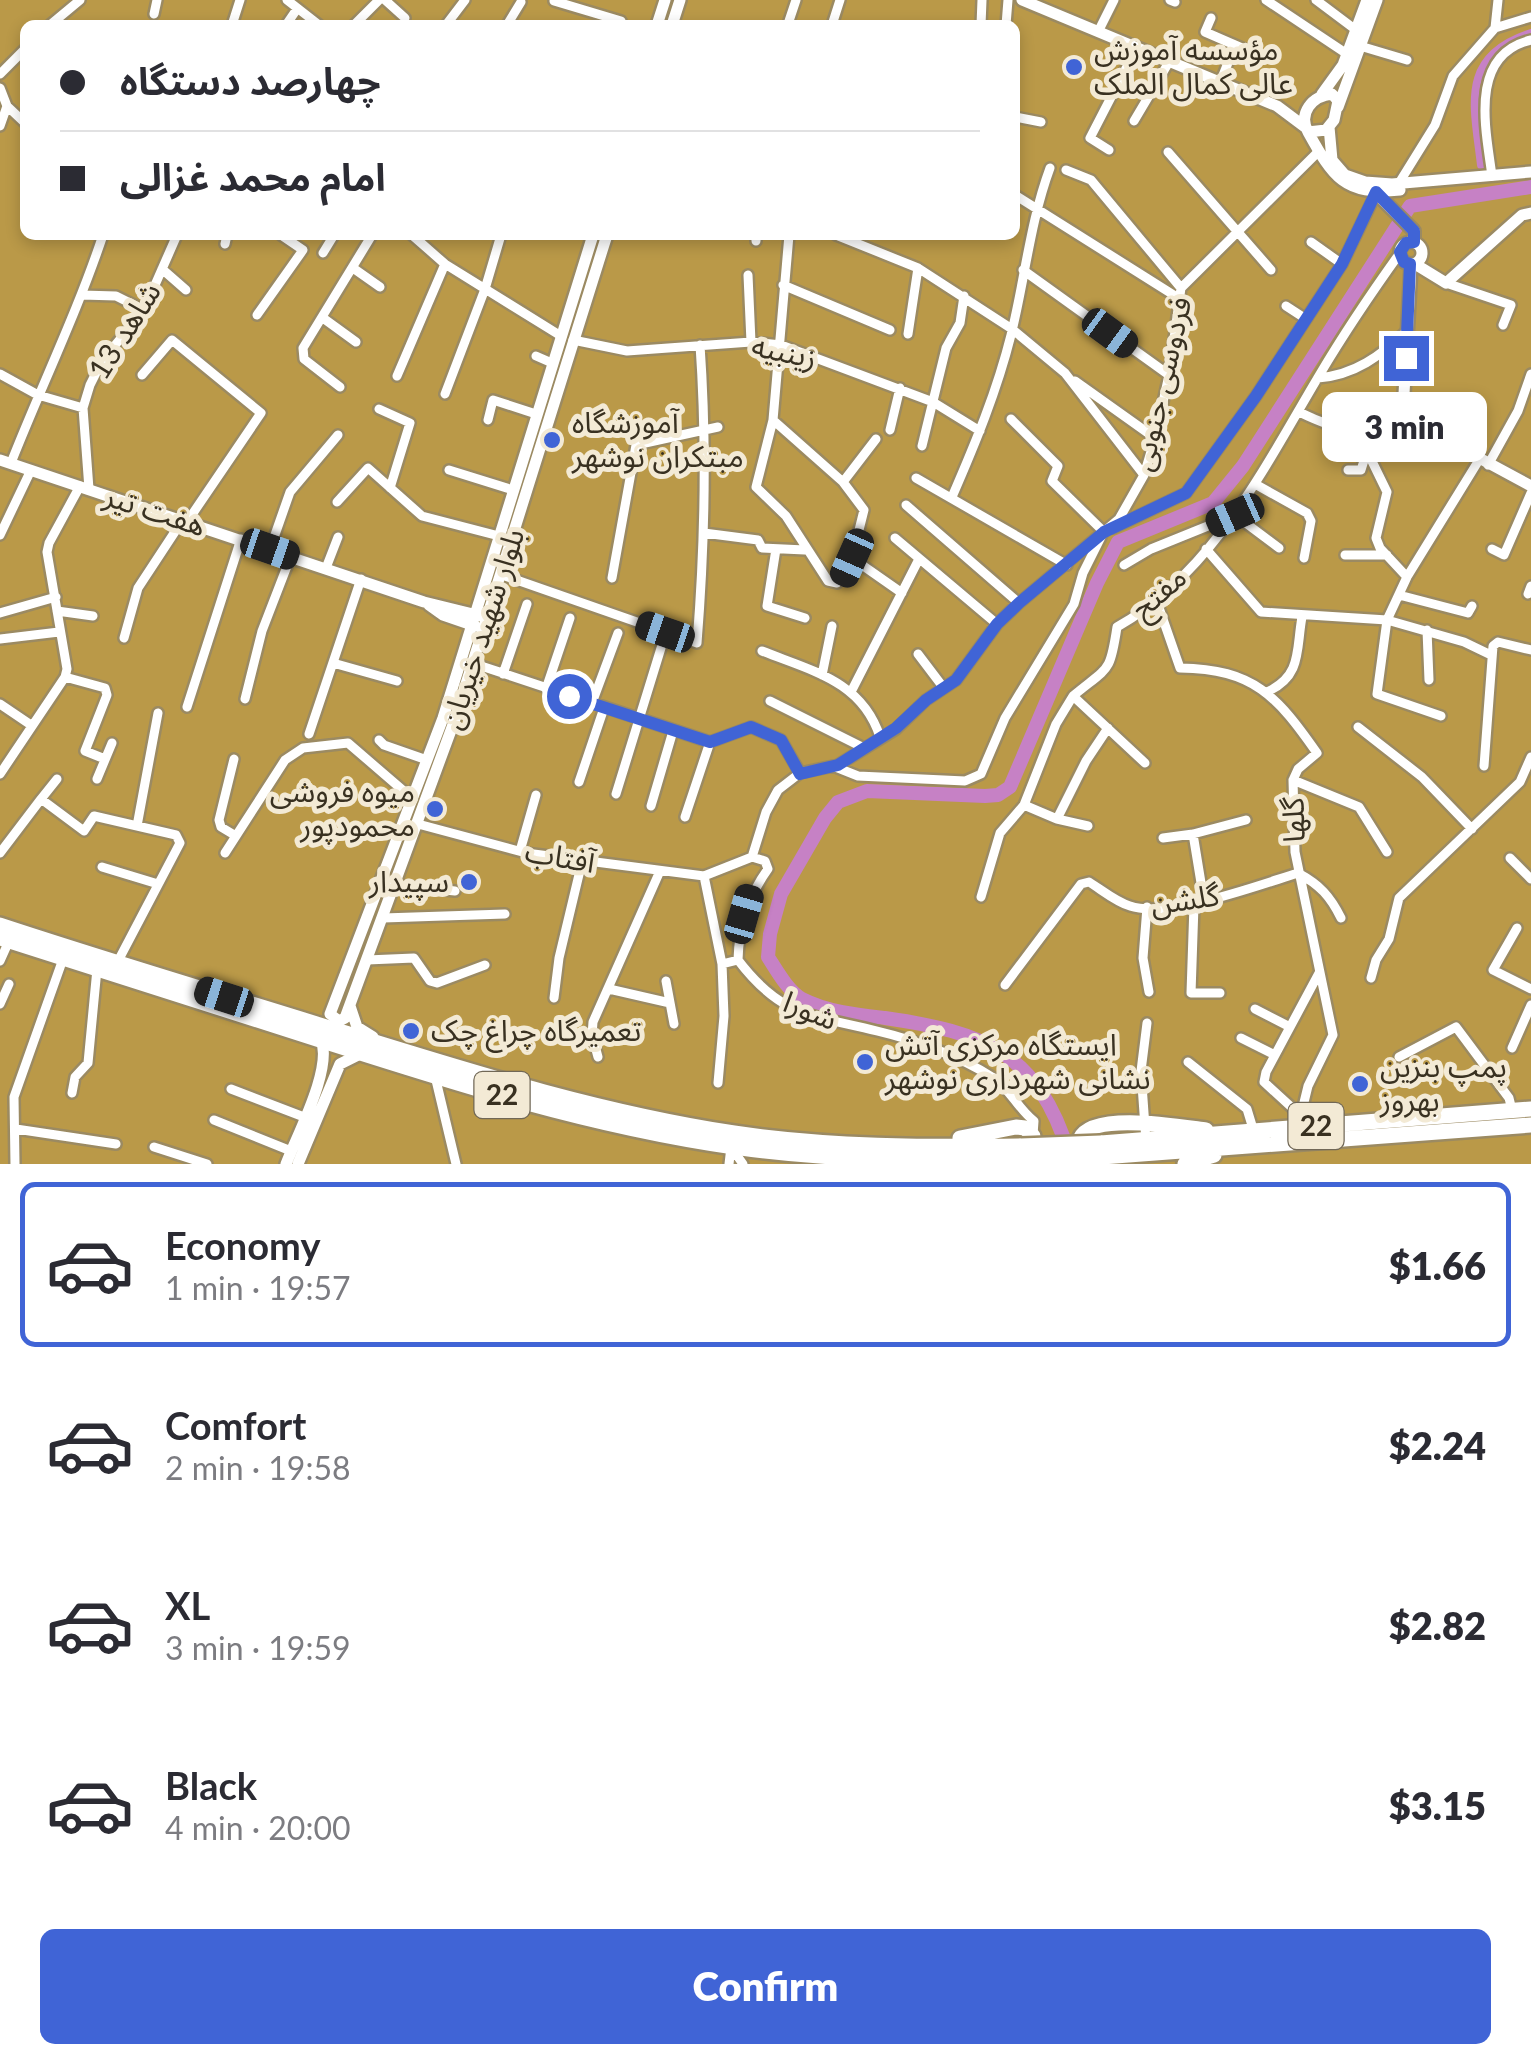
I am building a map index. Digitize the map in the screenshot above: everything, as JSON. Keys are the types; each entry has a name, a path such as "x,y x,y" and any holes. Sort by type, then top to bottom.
{"highway":[{"name":"22","path":"0,926 389,1048 573,1101 682,1124 798,1141 1027,1152"},
{"name":"22","path":"5,940 435,1076 570,1114 731,1147 898,1161 1102,1150 1190,1160 1254,1132 1299,1121 1531,1109"},
{"path":"898,1147 976,1136 1019,1119 1025,1128 1027,1152"},
{"path":"1080,1164 1079,1139 1107,1124 1145,1122 1236,1141"},
{"name":"22","path":"1102,1150 1146,1141 1236,1141 1531,1125"},
{"path":"828,1157 861,1164"}],"street":[{"path":"58,20 80,0"},
{"path":"154,14 157,0"},
{"path":"287,0 312,20"},
{"path":"360,20 382,0 405,18"},
{"path":"450,20 465,0"},
{"path":"1022,0 1277,106 1306,130 1326,165 1344,183 1376,192 1478,182 1492,176"},
{"path":"1098,32 1114,0"},
{"path":"1266,0 1347,54"},
{"path":"1316,0 1356,30"},
{"path":"1277,106 1308,106 1334,80 1367,0"},
{"path":"1377,0 1329,127 1332,160 1345,175 1365,182 1399,183 1531,172"},
{"path":"1495,28 1498,0"},
{"path":"554,2 580,5 618,20"},
{"path":"289,20 297,9"},
{"path":"1399,183 1434,125 1453,76 1495,28 1531,17"},
{"path":"1211,18 1205,32 1258,55"},
{"path":"1492,176 1484,90 1505,53 1518,43 1531,40"},
{"path":"1220,82 1235,45"},
{"path":"1360,46 1408,60"},
{"path":"1109,150 1090,138 1137,47"},
{"path":"0,74 20,55"},
{"path":"1134,121 1169,62"},
{"path":"0,88 7,106 20,118"},
{"path":"1318,97 1336,96 1338,107"},
{"path":"1306,130 1304,116 1318,97"},
{"path":"0,126 7,106"},
{"path":"1020,117 1041,122"},
{"path":"1306,130 1320,133 1329,127"},
{"path":"1168,152 1271,270"},
{"name":"فردوسی جنوبی","path":"800,774 832,766 896,728 956,680 997,624 1019,603 1119,519 1144,474 1155,438 1169,375 1181,288 1319,152"},
{"path":"952,497 980,431 1012,330 1035,208 1050,168"},
{"path":"1066,170 1090,180 1181,288"},
{"path":"1376,192 1422,251 1421,259 1413,264"},
{"path":"832,766 858,776 965,781 981,774 1005,718 1074,604 1083,573 1104,532 1186,493 1256,396 1342,264 1376,192"},
{"path":"1020,198 1180,300"},
{"path":"1446,283 1522,215 1531,214"},
{"path":"1414,237 1400,252 1404,262 1446,283 1511,305 1503,324"},
{"path":"0,474 82,295 101,240"},
{"name":"شاهد 13","path":"84,488 83,408 102,360 144,310 175,240"},
{"path":"257,315 304,250 289,240"},
{"path":"323,253 331,240"},
{"path":"340,387 302,354 369,240"},
{"path":"418,240 445,264 567,338"},
{"path":"446,394 486,289 500,240"},
{"name":"بلوار شهید خیریان","path":"330,1014 480,621 502,575 592,240"},
{"name":"بلوار شهید خیریان","path":"347,1012 418,824 472,663 498,536 552,364 567,338 605,240"},
{"path":"773,420 843,482 864,510 852,558 840,582 832,583 805,550 786,516 756,487 773,420 788,240"},
{"path":"848,240 918,268 964,296 1155,438"},
{"path":"1311,242 1342,264"},
{"name":"مفتح","path":"1073,696 1112,662 1117,627 1156,602 1235,515 1400,252"},
{"path":"397,376 445,264"},
{"path":"1413,264 1403,412 1414,426 1531,490 1504,556 1492,550"},
{"path":"354,268 380,286"},
{"path":"908,334 918,268"},
{"path":"162,269 186,290"},
{"path":"1024,270 1169,375"},
{"path":"748,275 750,342"},
{"path":"783,285 890,330"},
{"path":"82,295 116,296 144,310"},
{"path":"922,446 946,348 960,323 964,296"},
{"path":"1286,306 1306,319"},
{"path":"323,318 356,342"},
{"path":"1318,378 1334,377 1367,364 1408,331"},
{"name":"زینبیه","path":"567,338 628,350 750,342 781,345 933,402 980,431"},
{"path":"124,638 138,588 261,413 172,340 142,376"},
{"path":"502,575 698,643 706,428 700,344"},
{"path":"536,356 552,364"},
{"path":"1065,373 1144,474"},
{"path":"0,374 38,395 83,408"},
{"path":"1442,716 1377,694 1387,620 1408,577 1518,410 1531,374"},
{"path":"890,430 900,388"},
{"path":"488,420 493,400 536,414"},
{"path":"379,409 410,423 390,488"},
{"path":"1299,412 1332,428 1366,434 1414,426"},
{"path":"1010,420 1058,466 1052,481 1104,532"},
{"path":"612,578 636,445 718,427"},
{"path":"1366,434 1367,451 1387,492 1376,538 1386,555 1408,577"},
{"path":"270,549 290,492 338,435"},
{"path":"843,482 876,439"},
{"path":"1348,470 1360,470 1367,451"},
{"name":"هفت تیر","path":"6,462 361,579 424,602 444,615 480,621"},
{"path":"337,502 368,468 422,516 498,536"},
{"path":"0,535 31,470"},
{"path":"449,470 513,490"},
{"path":"916,478 1067,565"},
{"path":"1255,484 1307,512 1310,520 1304,558"},
{"path":"0,774 65,677 67,669 47,552 49,542 84,488"},
{"path":"906,505 1019,603"},
{"path":"1124,566 1165,543 1235,515 1279,548"},
{"path":"704,534 758,540 762,548 805,550"},
{"path":"326,568 338,537"},
{"path":"895,538 997,624"},
{"path":"186,707 241,539"},
{"path":"776,549 767,606 805,618"},
{"path":"1206,549 1261,612 1387,620 1427,630 1491,655"},
{"path":"1345,555 1386,555"},
{"path":"245,700 262,631 291,556"},
{"path":"852,558 902,593"},
{"path":"852,690 919,558"},
{"path":"308,734 361,579"},
{"path":"1399,595 1468,613 1472,606"},
{"path":"0,613 56,597"},
{"name":"گلها","path":"1156,602 1180,668 1216,668 1269,692 1317,753 1298,769 1293,780 1298,873 1333,1036 1308,1086 1299,1121"},
{"path":"503,674 527,604"},
{"path":"57,612 92,616"},
{"path":"1269,692 1288,682 1294,671 1302,617"},
{"path":"546,689 570,618"},
{"path":"822,676 832,626"},
{"path":"1427,630 1429,680"},
{"path":"0,639 59,632"},
{"path":"592,704 618,633"},
{"path":"1484,766 1492,646 1498,642 1531,650"},
{"path":"616,794 661,648"},
{"path":"762,651 852,690 868,708 880,737"},
{"path":"918,654 943,688"},
{"path":"334,663 397,681"},
{"path":"472,663 710,742 751,727 781,740 800,774 778,790 766,812 752,857"},
{"path":"65,677 105,688 106,695 84,751 105,759"},
{"path":"981,897 1000,832 1024,805 1056,724 1073,696 1144,763"},
{"path":"770,701 864,748"},
{"path":"0,704 32,725"},
{"path":"579,782 604,708"},
{"path":"137,826 158,713"},
{"path":"1358,727 1422,777 1472,829"},
{"path":"1058,819 1086,761 1108,728"},
{"path":"652,806 673,731"},
{"path":"379,740 427,760"},
{"path":"685,818 710,742"},
{"path":"97,779 112,743"},
{"path":"226,853 284,760 303,748 348,743 413,799"},
{"path":"1370,978 1389,939 1399,898 1520,782 1529,771 1531,757"},
{"path":"234,760 219,820 222,827 236,836"},
{"path":"0,852 57,778"},
{"path":"1293,780 1359,807 1388,852"},
{"path":"520,852 536,796"},
{"path":"41,799 84,831 94,816 176,836 180,843 117,963"},
{"path":"1024,805 1088,826"},
{"path":"1163,838 1246,820"},
{"name":"آفتاب","path":"418,824 520,852 704,876"},
{"path":"1193,834 1199,903 1192,993 1220,993"},
{"path":"718,1083 724,1016 722,964 704,876 752,857 765,861 768,868 750,894 739,934 738,960 722,964"},
{"path":"1510,858 1531,879"},
{"path":"554,998 559,958 582,862"},
{"path":"102,867 158,884"},
{"path":"598,1058 593,1022 660,870"},
{"path":"1298,873 1329,895 1341,918"},
{"name":"گلشن","path":"1005,985 1081,884 1090,882 1131,907 1147,907 1199,903 1298,873"},
{"path":"395,885 455,892"},
{"path":"1147,907 1143,958 1149,992"},
{"path":"383,918 505,914"},
{"path":"1518,928 1493,970 1531,989"},
{"path":"0,960 5,940"},
{"path":"14,1164 14,1097 63,958"},
{"path":"367,960 414,958 430,981 438,983 485,965"},
{"name":"شورا","path":"738,960 760,988 796,1010 837,1024 876,1030 996,1078 1019,1119"},
{"path":"72,1094 74,1077 88,1063 97,969"},
{"path":"1299,1121 1264,1082 1319,973"},
{"path":"666,981 674,1024"},
{"path":"0,1004 9,984"},
{"path":"609,989 670,1002"},
{"path":"1512,1048 1531,1005"},
{"path":"1255,1009 1290,1028"},
{"path":"312,1023 330,1014 339,1021 347,1012 357,1027 389,1048"},
{"path":"1146,1141 1141,1071 1147,1022"},
{"path":"1399,1057 1456,1027 1509,1098 1512,1110"},
{"path":"1241,1038 1275,1055"},
{"path":"298,1164 323,1086 325,1052 321,1040"},
{"path":"286,1164 304,1117 323,1086 340,1064 362,1054"},
{"path":"1188,1062 1247,1109 1254,1132"},
{"path":"435,1076 456,1164"},
{"path":"232,1089 304,1117"},
{"path":"214,1120 291,1151"},
{"path":"16,1129 116,1144"},
{"path":"729,1164 731,1147"},
{"path":"731,1147 743,1164"},
{"path":"154,1148 208,1164"}],"shaded area":[{"path":"0,0 1531,0 1531,1164 0,1164"}],"waterway":[{"path":"1481,165 1475,103 1482,69 1508,43 1531,33"},
{"path":"1069,1154 1041,1092 1002,1053 951,1031 832,1010 797,995 768,957 781,894 838,802 867,791 985,796 998,795 1010,787 1118,542 1213,503 1243,466 1410,206 1531,187"}],"place":[{"name":"مؤسسه آموزش عالی کمال الملک","path":"1074,67"},
{"name":"آموزشگاه مبتکران نوشهر","path":"552,440"},
{"name":"میوه فروشی محمودپور","path":"435,809"},
{"name":"سپیدار","path":"469,882"},
{"name":"تعمیرگاه چراغ چک","path":"411,1031"},
{"name":"ایستگاه مرکزی آتش نشانی شهرداری نوشهر","path":"865,1062"},
{"name":"پمپ بنزین بهروز","path":"1360,1084"}],"route":[{"path":"569,696 710,742 751,727 781,740 800,774 838,765 896,728 926,700 956,680 997,624 1104,532 1186,493 1256,396 1342,264 1376,192 1414,231 1414,242 1406,243 1400,252 1404,262 1410,264 1406,358"}]}
